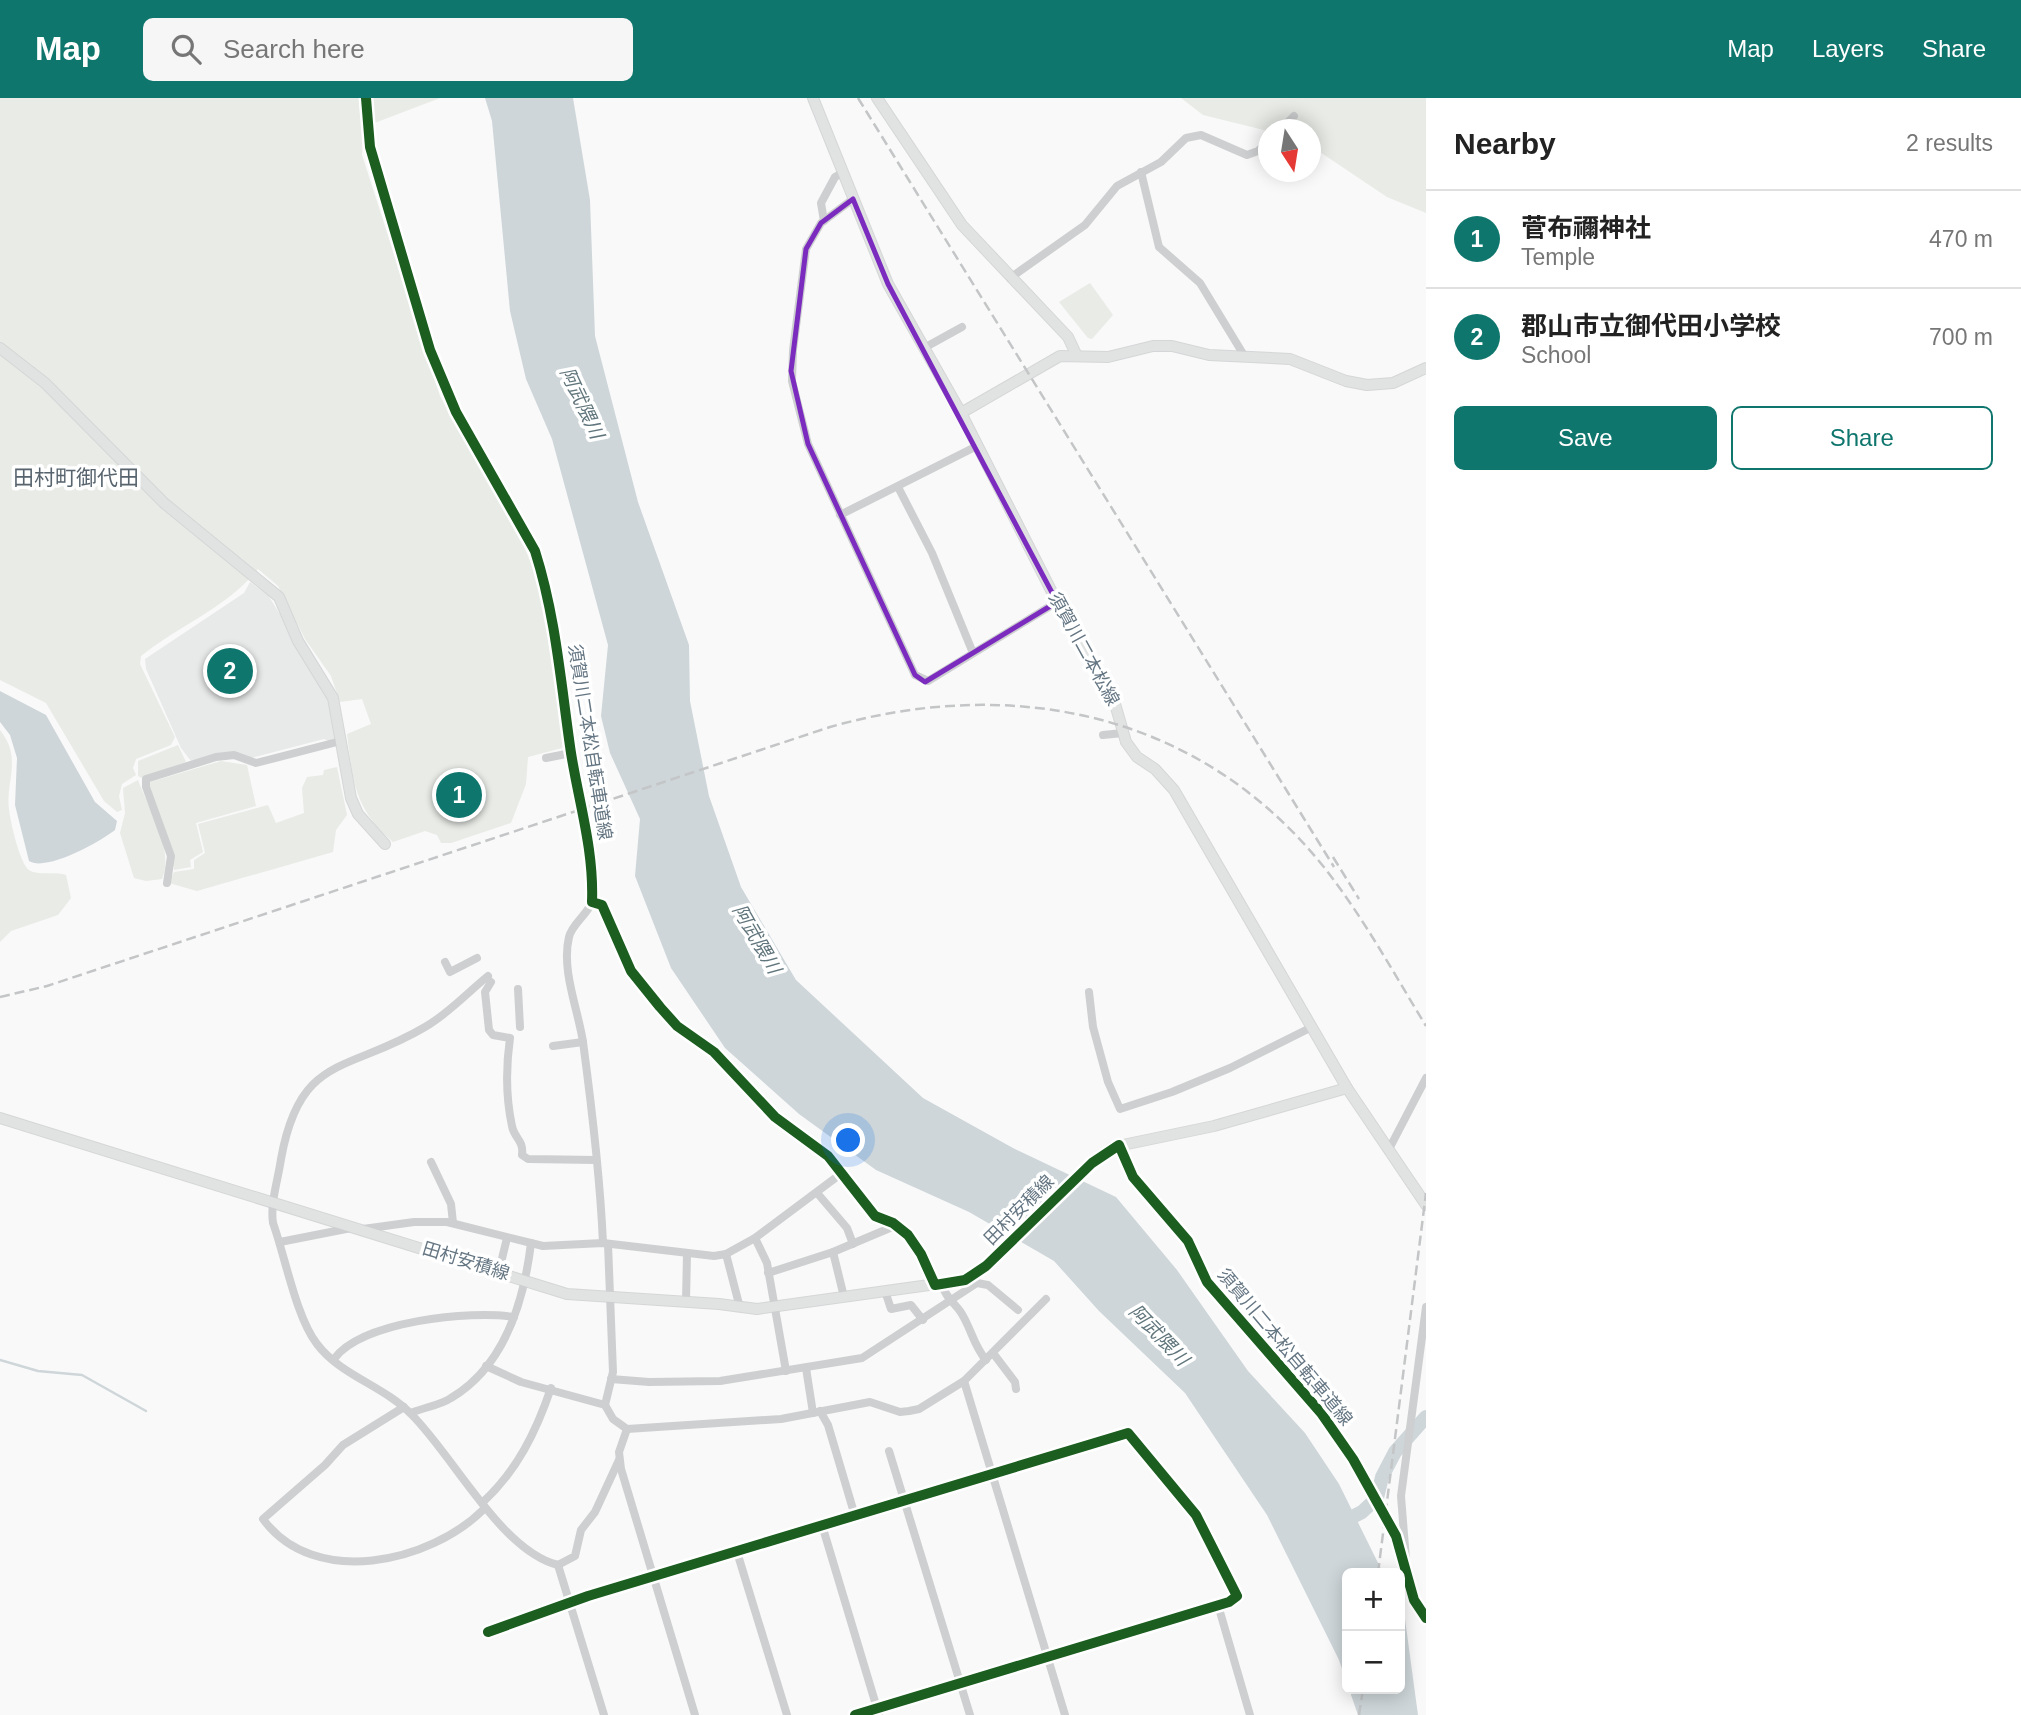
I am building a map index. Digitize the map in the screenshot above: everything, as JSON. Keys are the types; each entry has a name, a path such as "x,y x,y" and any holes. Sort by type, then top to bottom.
{"main road":[{"name":"須賀川二本松線","path":"813,98 888,284 961,413 1057,602 1113,697 1123,733 1138,757 1158,772 1174,790 1347,1088 1426,1205"},
{"path":"877,98 962,225 1068,337 1076,354"},
{"path":"961,413 1049,362 1076,354 1108,357 1164,346 1209,355 1290,359 1346,381 1367,385 1393,383 1426,368"},
{"path":"0,348 45,383 164,503 279,597 298,641 329,688 355,806 385,844"},
{"name":"田村安積線","path":"0,1118 567,1294 686,1301 740,1308 774,1308 942,1284 971,1277 1004,1250 1107,1150 1122,1143 1214,1126 1347,1088"}],"street":[{"path":"1291,119 1294,116"},
{"path":"1010,278 1084,225 1117,186 1161,162 1186,138 1195,135 1211,138 1248,155 1258,148"},
{"path":"1141,172 1158,247 1200,283 1245,357"},
{"path":"824,220 821,203 835,177 842,173"},
{"path":"853,199 824,220 810,239 803,260 791,371 808,444 917,678 928,681 1057,602"},
{"path":"924,348 962,327"},
{"path":"840,515 977,446"},
{"path":"898,487 932,553 974,653"},
{"path":"1103,735 1123,733"},
{"path":"167,883 171,856 146,787 146,779 216,757 234,755 254,764 341,741"},
{"path":"546,758 572,753"},
{"path":"592,902 570,933 567,953 583,1042 596,1160 601,1180 611,1297 611,1379 605,1405 608,1414 627,1429 769,1420 870,1402 900,1412 914,1411 964,1381 1046,1299"},
{"path":"445,962 450,972 477,958"},
{"path":"596,1160 528,1159 522,1155 522,1141 512,1129 508,1095 510,1038 493,1035 489,1031 485,992 489,979 427,1026 329,1072 312,1083 290,1118 274,1201 273,1223 309,1331 317,1344 407,1410 458,1468 483,1506 533,1553 558,1565 604,1715"},
{"path":"518,989 520,1027"},
{"path":"1089,992 1093,1027 1108,1082 1120,1109 1172,1093 1230,1068 1312,1027"},
{"path":"553,1046 583,1042"},
{"path":"1388,1151 1426,1078"},
{"path":"431,1162 438,1183 451,1205 453,1223"},
{"path":"280,1242 414,1222 453,1223 507,1238 558,1247 606,1244 687,1254 726,1254 755,1238 818,1194 842,1173"},
{"path":"818,1194 847,1228 853,1244"},
{"path":"768,1273 833,1252 897,1225"},
{"path":"499,1271 507,1238"},
{"path":"755,1238 768,1273 786,1371"},
{"path":"531,1243 514,1317 503,1342 486,1366 451,1399 407,1410 343,1445 325,1465 263,1519 269,1527 301,1552 364,1563 411,1552 461,1529 483,1506 523,1455 539,1424 551,1388"},
{"path":"833,1252 845,1297"},
{"path":"686,1301 687,1254"},
{"path":"726,1254 740,1308"},
{"path":"942,1284 961,1313 975,1349 986,1360"},
{"path":"611,1379 649,1382 712,1381 862,1358 923,1320 973,1284 986,1284 1018,1310"},
{"path":"885,1291 891,1309 911,1305 923,1320"},
{"path":"1408,1585 1401,1496 1426,1307"},
{"path":"334,1359 368,1335 387,1327 453,1317 514,1317"},
{"path":"993,1353 1015,1382 1016,1389"},
{"path":"486,1366 521,1382 551,1388 605,1405"},
{"path":"806,1368 817,1412 828,1425 855,1516"},
{"path":"964,1381 1065,1715"},
{"path":"558,1565 577,1553 582,1530 595,1512 619,1460 627,1429"},
{"path":"488,1632 570,1602 992,1476 1118,1435 1132,1435 1196,1515 1237,1595 1233,1601 961,1683 878,1712 855,1715"},
{"path":"889,1451 970,1715"},
{"path":"619,1460 695,1715"},
{"path":"822,1525 878,1712"},
{"path":"737,1552 787,1715"},
{"path":"1217,1605 1250,1715"}],"highlighted area":[{"path":"853,199 888,284 1057,602 925,682 915,675 808,444 791,371 806,249 821,223"}],"shaded area":[{"path":"0,98 440,98 364,127 362,155 440,396 525,549 539,581 567,740 562,748 528,757 526,784 511,823 451,843 441,843 437,835 425,831 393,842 380,830 363,806 354,780 349,751 347,734 371,724 362,699 340,702 331,676 305,639 278,586 258,569 218,605 141,656 140,664 175,737 171,745 136,759 133,768 136,775 122,784 119,796 122,810 117,812 104,801 46,703 0,680"},
{"path":"1181,98 1426,98 1426,213 1387,197 1321,153 1321,119 1258,119 1258,129 1203,115"},
{"path":"1090,283 1113,315 1092,339 1088,338 1059,302"},
{"path":"250,582 268,595 325,687 339,746 324,739 251,758 223,753 191,761 181,748 146,669 145,659 244,593"},
{"path":"0,730 11,751 9,809 22,860 32,872 66,875 71,898 58,915 11,931 0,942"},
{"path":"178,745 186,762 142,778 138,776 138,761"},
{"path":"221,761 247,765 256,806 196,823 203,852 190,860 191,867 174,870 147,783"},
{"path":"337,767 347,815 336,830 333,852 197,891 169,883 174,872 194,869 194,860 205,853 198,824 268,805 276,823 304,813 302,788 307,777 323,775 324,770"},
{"path":"138,780 163,842 165,868 162,879 146,881 134,878 120,833 125,813 123,788"}],"water":[{"name":"阿武隈川","path":"485,98 573,98 590,200 595,336 638,502 689,645 690,701 709,796 741,887 796,980 923,1098 1013,1148 1116,1197 1177,1270 1248,1371 1305,1433 1339,1484 1381,1568 1342,1568 1342,1669 1267,1515 1185,1393 1099,1311 1054,1261 969,1212 876,1170 799,1114 725,1048 671,968 635,876 640,819 610,753 601,716 608,645 552,439 526,379 510,311 492,121"},
{"path":"0,691 46,715 95,802 117,821 115,830 86,848 60,859 37,863 29,861 15,805 17,758 10,735 0,722"},
{"path":"1405,1619 1418,1715 1358,1715 1351,1694 1405,1694"}],"waterway":[{"path":"0,1360 38,1371 82,1375 146,1411"},
{"path":"1337,1525 1362,1512 1377,1498 1382,1477 1395,1452 1426,1417"}],"railway":[{"path":"858,98 1334,867"},
{"path":"0,997 47,986 830,727 899,712 967,705 1034,708 1099,719 1161,741 1219,772 1274,814 1323,866 1364,924 1426,1026"},
{"path":"1333,857 1359,899"},
{"path":"1379,1568 1426,1193"},
{"path":"1359,1715 1362,1694"}],"cycle path":[{"name":"須賀川二本松自転車道線","path":"366,98 370,147 430,350 456,412 535,551 557,651 571,753 591,864 592,902 602,905 631,971 677,1026 714,1052 775,1117 828,1156 875,1216 893,1223 908,1235 921,1254 935,1285 965,1280 986,1266 1092,1163 1119,1145 1133,1177 1188,1241 1207,1282 1321,1413 1353,1459 1396,1536 1414,1600 1426,1618"},
{"path":"488,1632 588,1596 1128,1433 1196,1515 1237,1596 1229,1602 855,1715"}],"place":[{"name":"郡山市立御代田小学校","path":"230,671"},
{"name":"菅布禰神社","path":"459,795"}],"district":[{"name":"田村町御代田","path":"76,477"}]}
